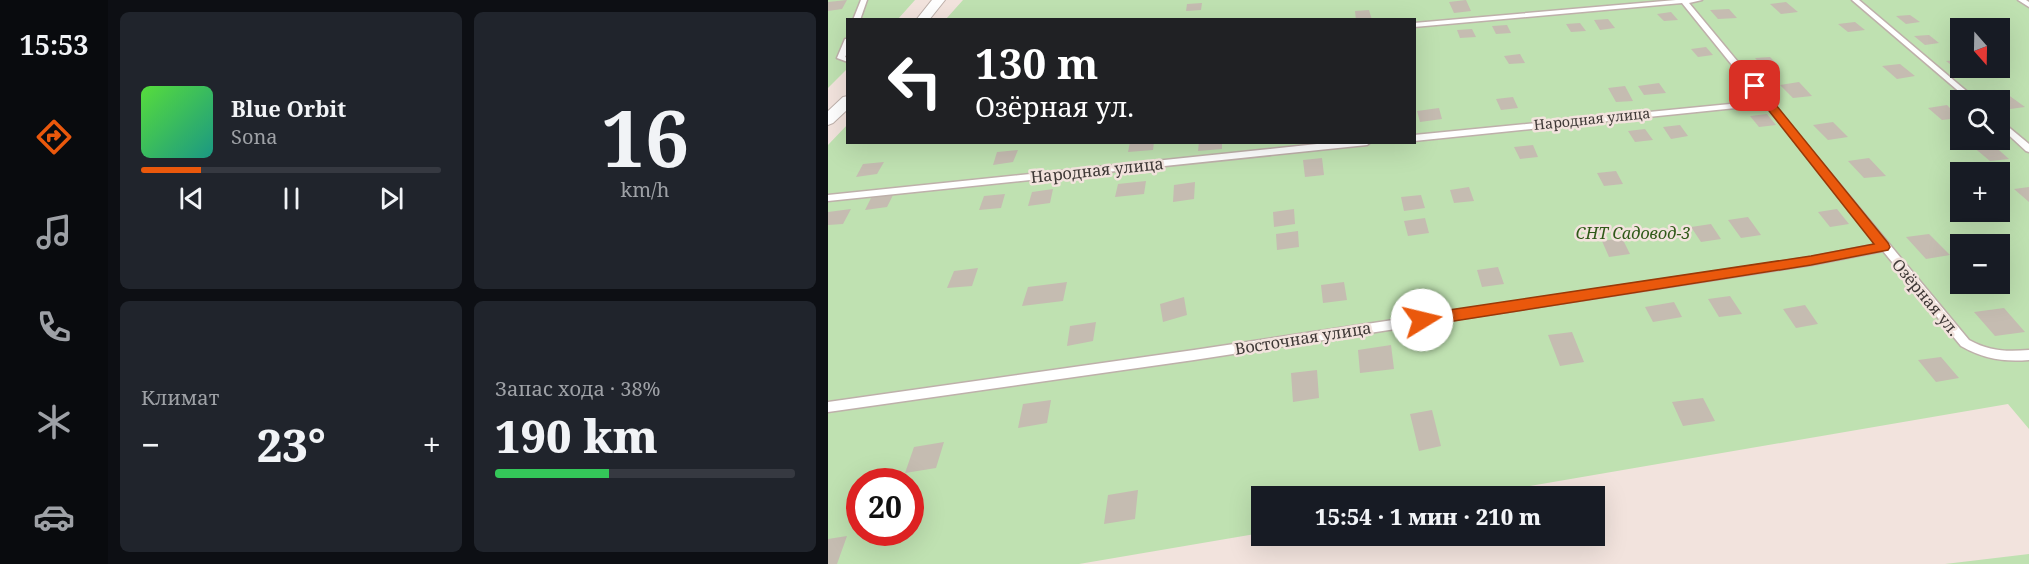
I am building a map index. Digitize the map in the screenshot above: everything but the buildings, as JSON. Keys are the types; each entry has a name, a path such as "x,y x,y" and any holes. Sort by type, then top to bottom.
{"street":[{"path":"924,18 939,0"},
{"path":"828,120 846,102"}],"lane":[{"path":"857,18 864,0"},
{"path":"1416,25 1699,0"},
{"path":"1856,0 1961,90"},
{"path":"2021,0 2029,5"},
{"name":"Озёрная ул.","path":"1683,1 1965,343 1983,354 2008,358 2029,355"},
{"path":"846,46 841,58 846,59"},
{"name":"Народная улица","path":"1416,138 1769,103"},
{"path":"2010,132 2029,149"},
{"name":"Народная улица","path":"828,198 1348,144"},
{"name":"Восточная улица","path":"828,407 1194,355 1811,261 1884,247"}],"green space":[{"path":"828,0 915,0 899,18 846,18 846,70 828,88"},
{"name":"СНТ Садовод-3","path":"963,0 2029,0 2029,429 2008,404 1529,486 1251,486 1251,535 1079,564 828,564 828,145 846,126 846,144 1416,144 1416,18 947,18"},
{"path":"2029,554 2029,564 1945,564"}],"route":[{"path":"1422,320 1811,261 1884,247 1755,86"}]}
